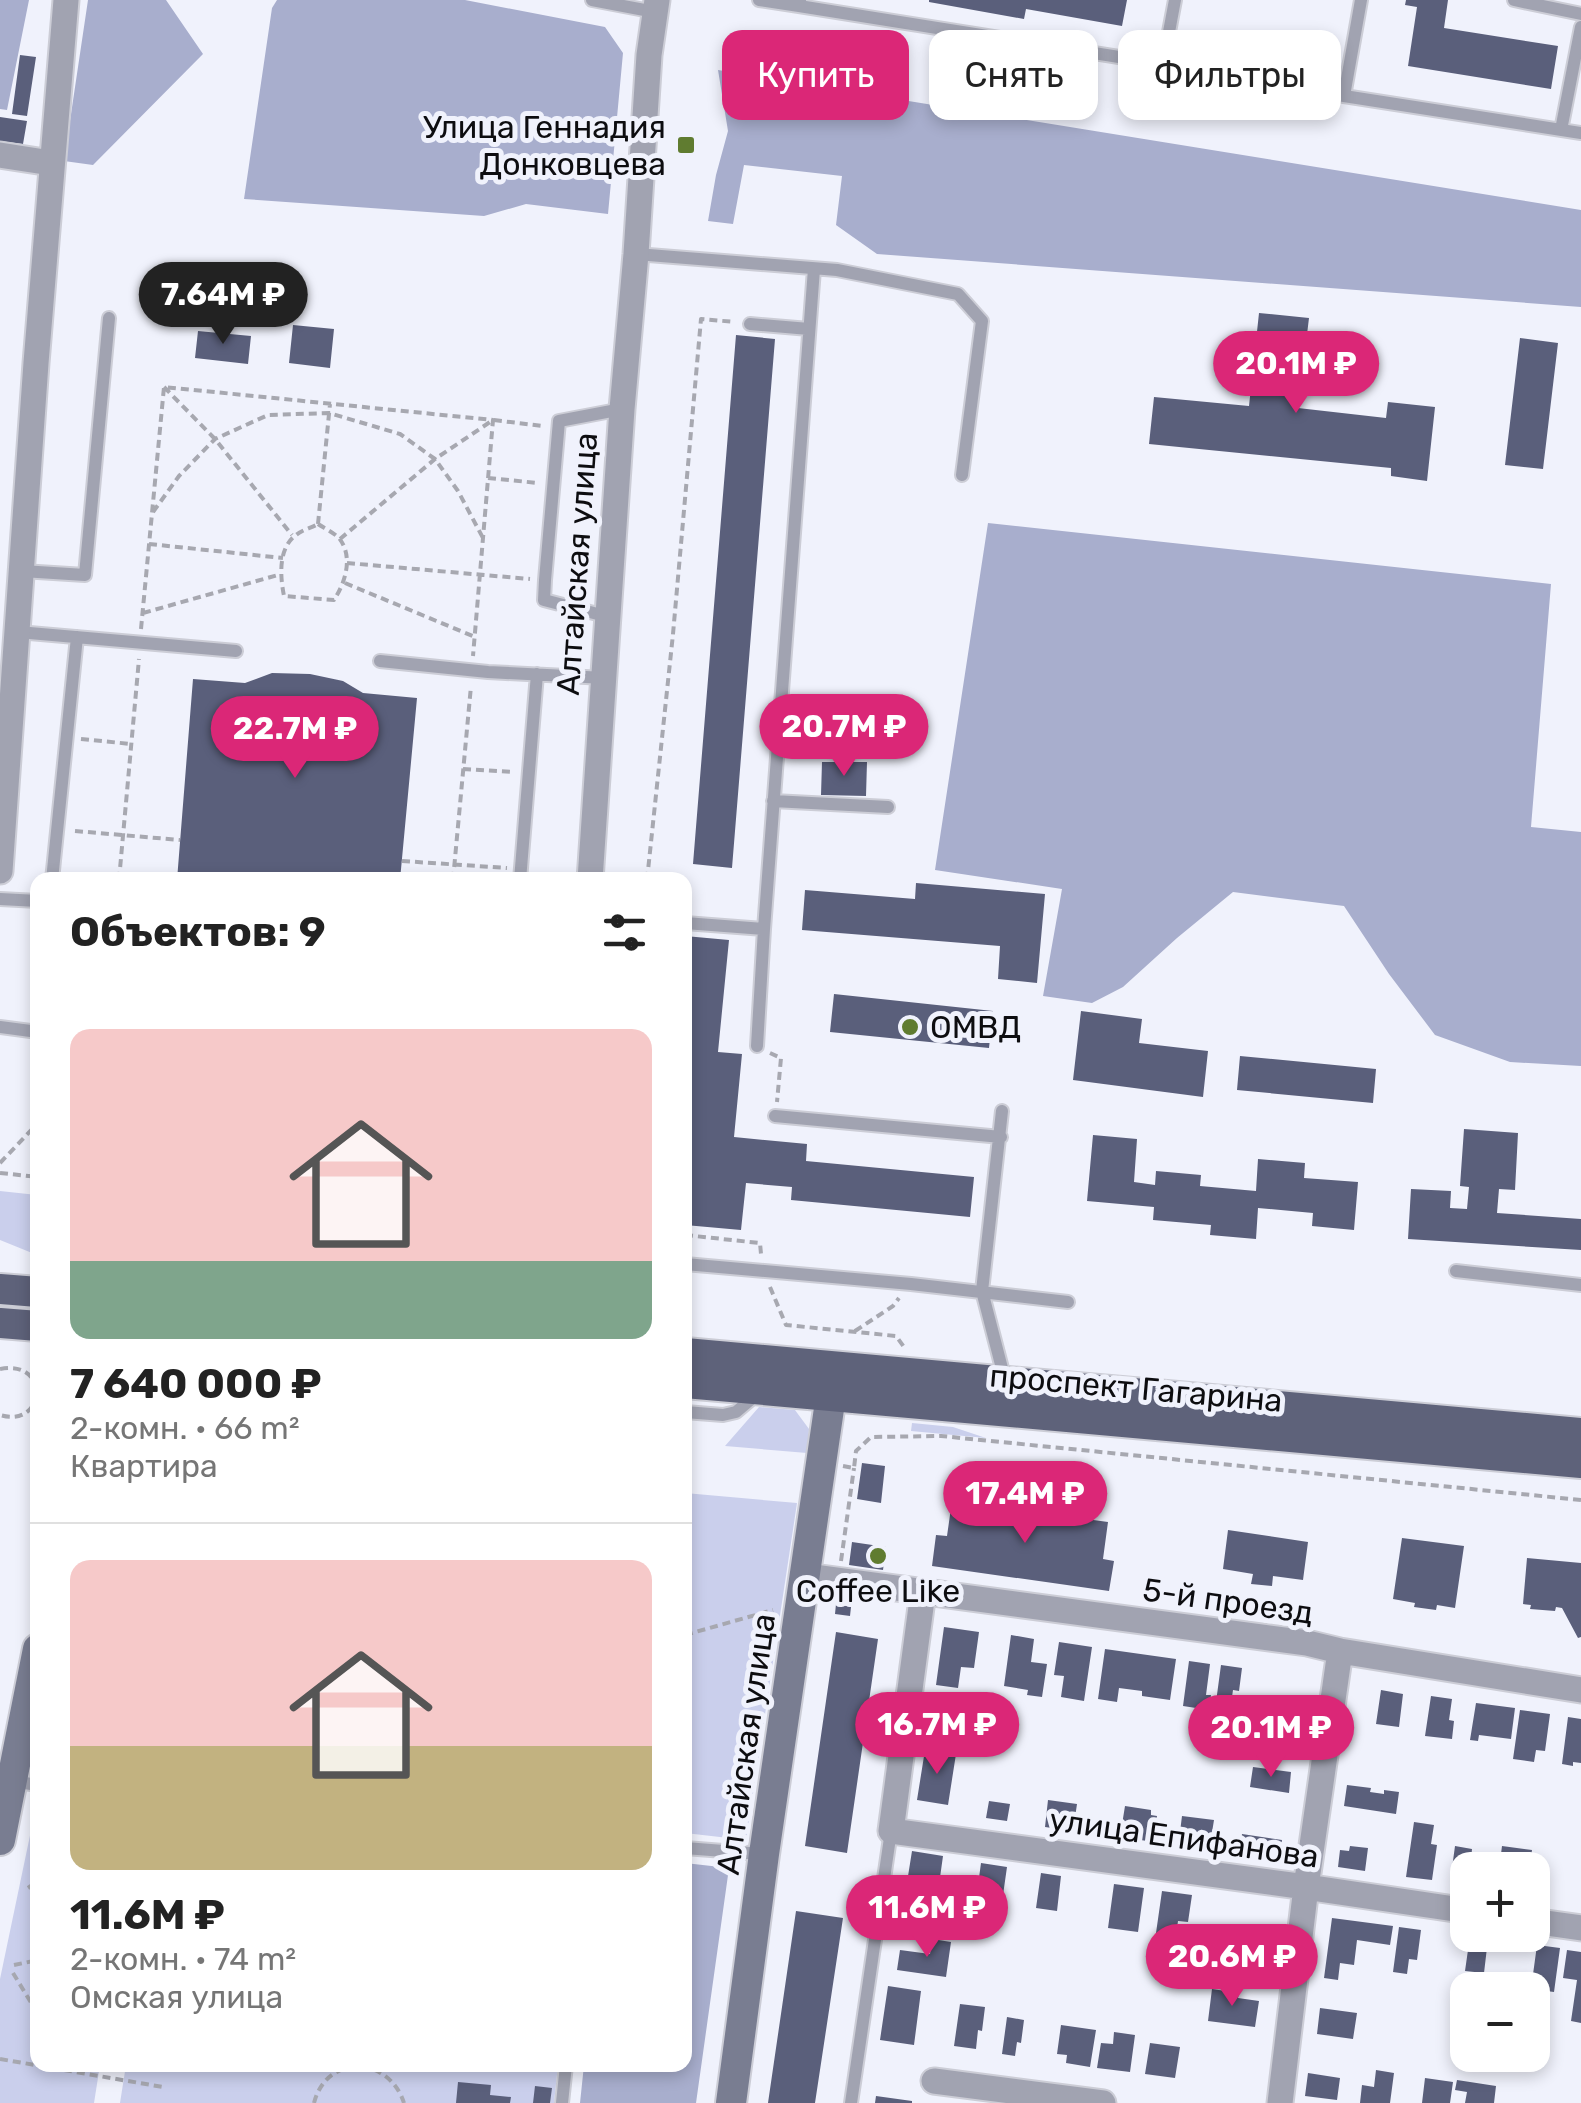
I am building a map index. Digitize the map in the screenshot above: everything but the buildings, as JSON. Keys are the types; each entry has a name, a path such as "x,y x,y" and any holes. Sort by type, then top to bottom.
{"main road":[{"path":"0,1288 30,1291"},
{"path":"0,1323 30,1325"},
{"name":"проспект Гагарина","path":"692,1354 832,1381 1581,1463"},
{"name":"проспект Гагарина","path":"692,1384 762,1390 832,1381 1006,1382 1581,1433"}],"street":[{"path":"0,870 66,0"},
{"name":"Алтайская улица","path":"591,872 648,54 656,6"},
{"path":"0,155 51,163"},
{"name":"Алтайская улица","path":"731,2103 832,1381"},
{"name":"5-й проезд","path":"804,1589 839,1580 1308,1643 1340,1652 1581,1690"},
{"path":"891,1831 923,1592"},
{"path":"1280,2103 1340,1652"},
{"path":"0,1840 24,1783 16,1722 30,1676"},
{"name":"улица Епифанова","path":"891,1831 1450,1908"},
{"path":"1550,1924 1581,1928"},
{"path":"934,2080 1056,2100 1103,2103"}],"lane":[{"path":"592,0 656,6"},
{"path":"760,0 800,3 1118,56"},
{"path":"1169,30 1174,0"},
{"path":"1344,96 1362,0"},
{"path":"1514,0 1581,14"},
{"path":"1561,130 1581,27"},
{"path":"1341,95 1581,133"},
{"path":"636,254 837,270 958,294 982,321 962,475"},
{"path":"757,1046 814,269"},
{"path":"22,571 85,575 109,318"},
{"path":"750,324 809,329"},
{"path":"608,617 544,600 545,580 558,421 622,410"},
{"path":"18,632 236,651"},
{"path":"53,872 77,637"},
{"path":"380,660 472,671 605,678"},
{"path":"520,872 537,674"},
{"path":"773,801 888,807"},
{"path":"0,899 30,901"},
{"path":"692,924 764,929"},
{"path":"0,1027 30,1031"},
{"path":"1002,1111 982,1291 1006,1382"},
{"path":"775,1116 1001,1137"},
{"path":"692,1265 1068,1302"},
{"path":"1456,1271 1581,1285"},
{"path":"692,1413 736,1412 762,1390"},
{"path":"851,2103 891,1831"},
{"path":"692,1849 764,1854"},
{"path":"562,2103 565,2072"}],"path":[{"path":"648,872 701,319 750,324"},
{"path":"164,387 558,428"},
{"path":"164,387 215,439 293,536"},
{"path":"120,872 164,387"},
{"path":"318,524 330,404"},
{"path":"152,512 179,476 215,439 268,415 329,413 400,434 435,458 483,538"},
{"path":"340,540 435,458 493,420"},
{"path":"453,872 493,420"},
{"path":"488,478 554,484"},
{"path":"318,524 340,540 347,562 344,583 334,600 284,596 282,558 293,536 318,524"},
{"path":"149,544 282,558"},
{"path":"347,562 545,580"},
{"path":"143,612 280,574"},
{"path":"344,583 475,637"},
{"path":"66,738 131,744"},
{"path":"463,769 528,773"},
{"path":"57,829 180,840"},
{"path":"402,861 505,872"},
{"path":"757,1046 781,1058 775,1116"},
{"path":"0,1162 30,1131"},
{"path":"0,1174 30,1176"},
{"path":"692,1236 760,1243 763,1271 786,1324 896,1336 907,1351"},
{"path":"855,1331 893,1306 912,1284"},
{"path":"0,1369 12,1367 30,1375"},
{"path":"0,1415 14,1418 30,1410"},
{"path":"839,1580 856,1451 871,1438 941,1436 1581,1500"},
{"path":"821,1464 854,1468"},
{"path":"692,1632 804,1589"},
{"path":"14,1964 30,1961"},
{"path":"13,1972 30,2001"},
{"path":"0,2059 30,2063"},
{"path":"89,2072 163,2087"},
{"path":"314,2103 317,2092 337,2072"},
{"path":"383,2072 400,2091 404,2103"}],"shaded area":[{"path":"0,0 29,0 7,110 0,109"},
{"path":"88,0 166,0 203,54 93,165 64,161"},
{"path":"277,0 465,0 605,27 623,53 608,214 526,204 484,216 244,199 272,8"},
{"path":"909,101 929,104 929,120 1026,120 1581,210 1581,307 877,254 836,225 842,176 744,165 733,224 708,221 728,131 726,120 909,120"},
{"path":"988,523 1551,584 1531,827 1581,832 1581,1066 1510,1062 1435,1035 1344,906 1233,892 1123,987 1092,1003 1043,996 1062,889 935,870"},
{"path":"0,1191 30,1194 30,1252 0,1240"},
{"path":"759,1407 795,1410 809,1429 807,1453 725,1446"},
{"path":"912,1423 953,1427 986,1438 911,1431"},
{"path":"692,1494 797,1503 746,1840 692,1834"},
{"path":"30,1835 30,2072 99,2072 94,2103 0,2103 0,1979"},
{"path":"692,1864 729,1868 696,2103 580,2103 583,2072 692,2072"},
{"path":"125,2072 557,2072 554,2103 120,2103"}],"place":[{"name":"Улица Геннадия Донковцева","path":"686,145"},
{"name":"ОМВД","path":"910,1027"},
{"name":"Coffee Like","path":"878,1556"}]}
